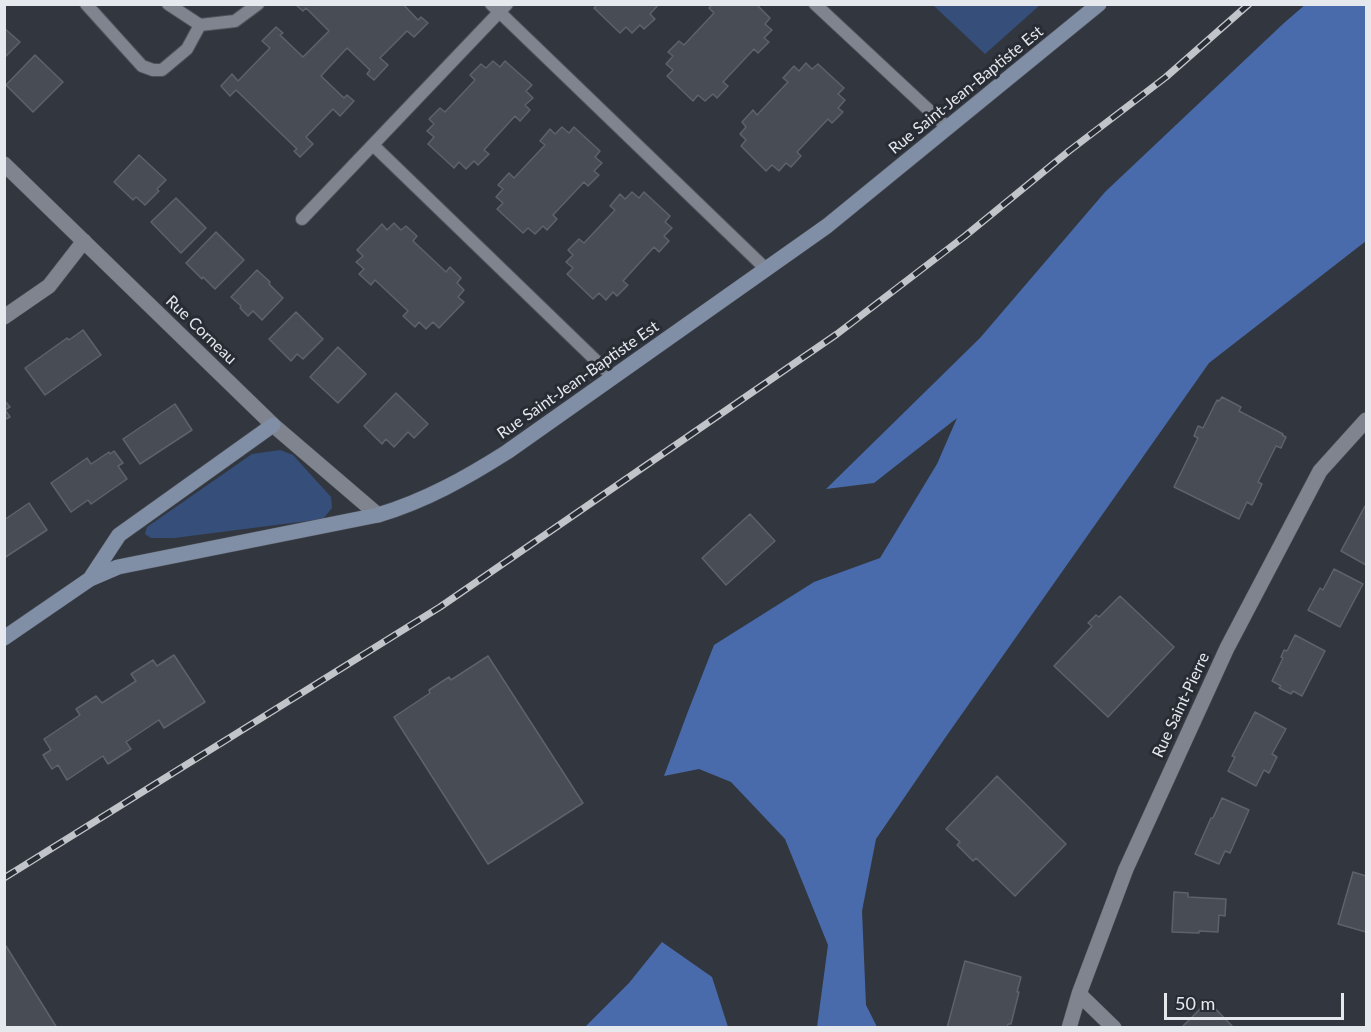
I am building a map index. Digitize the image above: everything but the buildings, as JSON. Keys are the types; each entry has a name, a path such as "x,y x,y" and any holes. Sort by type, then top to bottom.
{"street":[{"name":"Rue Saint-Jean-Baptiste Est","path":"4,638 90,579 118,567 378,515 437,493 467,477 507,452 827,226 1099,4"},
{"name":"Rue Corneau","path":"4,164 273,425 378,515"},
{"path":"4,317 49,286 84,240"},
{"name":"Rue Saint-Pierre","path":"1068,1028 1126,869 1227,648 1320,471 1366,420"},
{"path":"90,579 119,536 273,425"},
{"path":"1079,994 1114,1028"}],"lane":[{"path":"86,4 142,66 153,70 162,70 187,50 200,25"},
{"path":"168,4 200,25 235,21 258,4"},
{"path":"815,4 948,128"},
{"path":"302,219 499,7 766,269"},
{"path":"373,145 613,377"}],"shaded area":[{"path":"1306,4 1366,5 1366,241 1209,363 945,738 876,839 862,911 866,1005 877,1027 817,1027 828,945 785,839 731,782 699,769 664,776 714,645 814,582 880,558 937,464 957,418 874,483 826,489 980,338 1105,192"},
{"path":"933,5 1040,5 985,54"},
{"path":"280,450 293,455 331,497 332,508 323,519 174,538 151,538 145,534 147,527 252,454"},
{"path":"662,942 712,977 728,1027 585,1027 629,983"}],"railway":[{"path":"4,878 440,607 837,334 1166,77 1249,4"}]}
